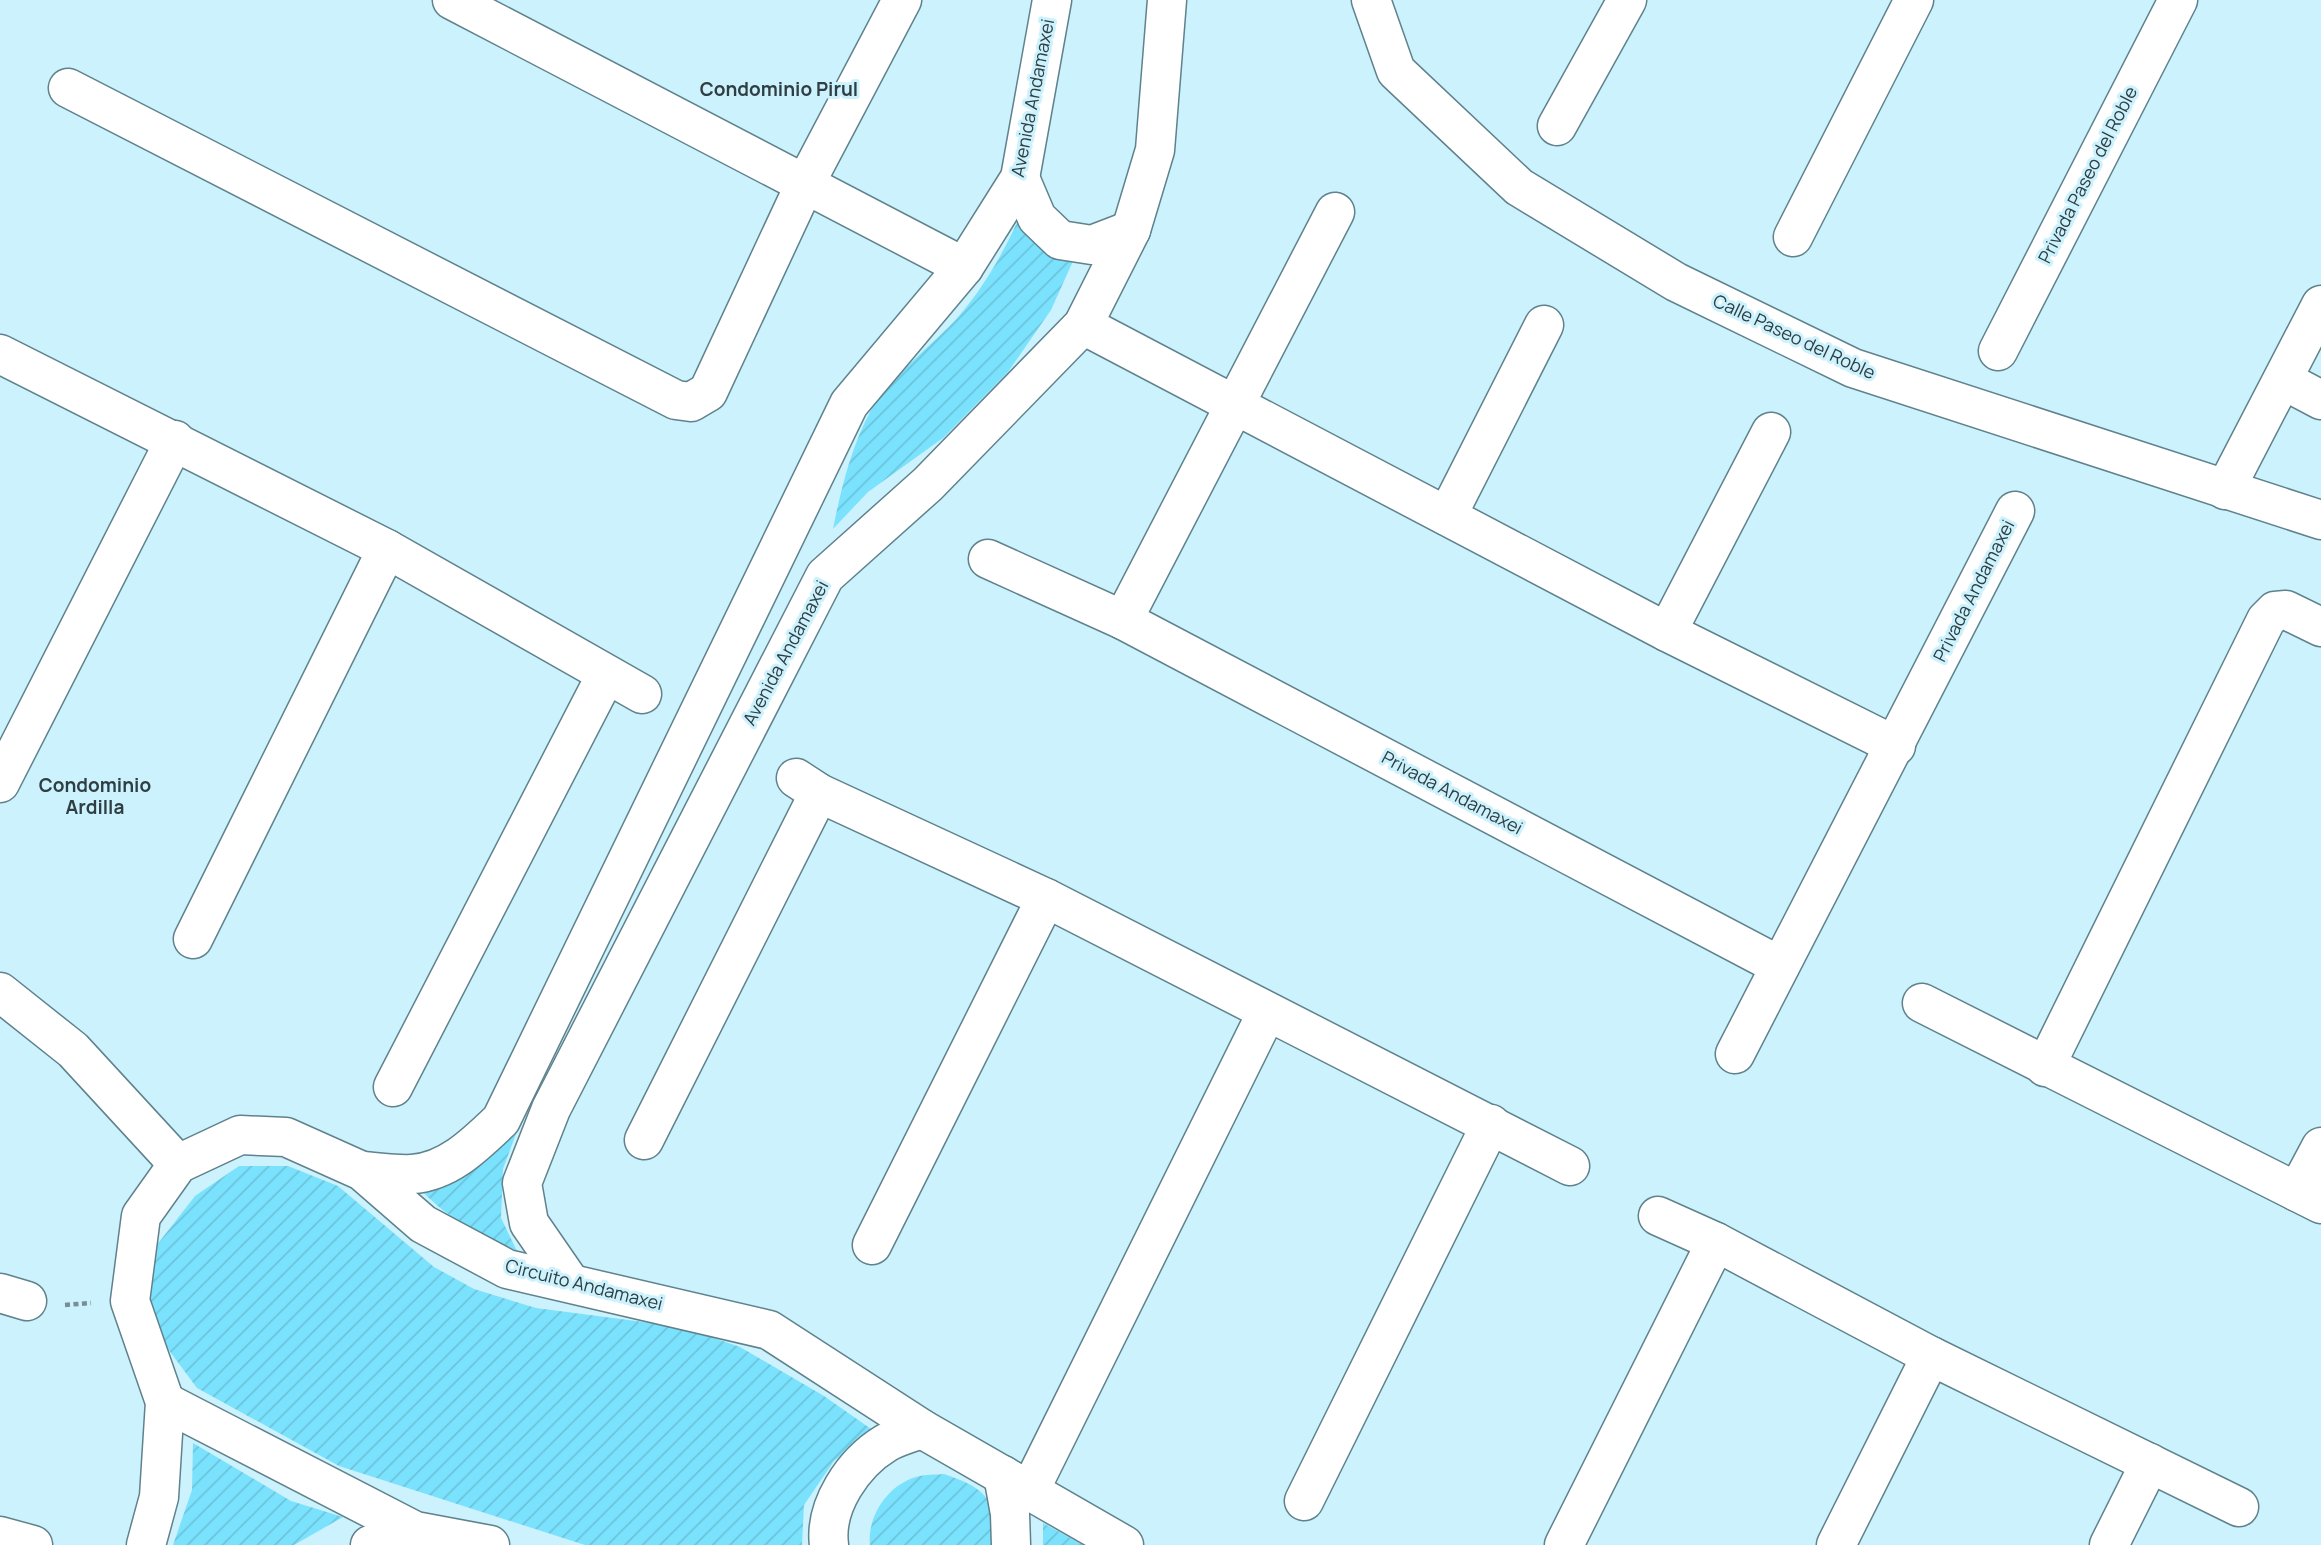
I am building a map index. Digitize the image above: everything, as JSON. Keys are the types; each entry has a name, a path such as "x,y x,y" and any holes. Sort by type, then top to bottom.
{"street":[{"path":"452,0 804,186 964,267"},
{"path":"68,88 676,400 691,402 708,392 804,186 902,0"},
{"name":"Avenida Andamaxei","path":"362,1171 414,1174 445,1165 474,1146 501,1120 774,552 849,404 964,267 1020,178 1052,0"},
{"name":"Avenida Andamaxei","path":"569,1281 529,1223 522,1183 551,1109 825,576 928,484 1083,325 1131,230 1154,150 1167,0"},
{"name":"Calle Paseo del Roble","path":"1371,0 1396,71 1510,178 1676,282 1853,368 2321,520"},
{"path":"1558,126 1627,0"},
{"path":"1793,237 1914,0"},
{"name":"Privada Paseo del Roble","path":"1998,351 2178,0"},
{"path":"1020,178 1037,218 1060,240 1092,245 1131,230"},
{"path":"1123,621 1335,212"},
{"path":"2225,490 2321,306"},
{"path":"1083,325 1667,632 1896,746"},
{"path":"1447,516 1544,325"},
{"path":"0,354 387,549 642,694"},
{"path":"2283,380 2321,400"},
{"path":"1667,632 1771,432"},
{"path":"0,783 175,440"},
{"name":"Privada Andamaxei","path":"1735,1054 2015,511"},
{"path":"194,939 387,549"},
{"path":"774,552 825,576"},
{"name":"Privada Andamaxei","path":"988,559 1123,621 1780,966"},
{"path":"2045,1067 2266,620 2275,611 2286,610 2321,627"},
{"path":"393,1087 606,674"},
{"path":"644,1140 807,785 1046,898 1491,1124 1570,1167"},
{"path":"872,1245 1046,898"},
{"path":"0,992 73,1050 178,1164"},
{"path":"1922,1003 2309,1198 2321,1147"},
{"path":"1011,1545 1010,1514 1025,1476 1267,1012"},
{"path":"1304,1501 1491,1124"},
{"name":"Circuito Andamaxei","path":"164,1402 130,1301 141,1216 178,1164 240,1135 286,1137 362,1171 424,1224 507,1269 569,1281 769,1331 922,1429 1025,1476 1124,1545"},
{"path":"1658,1216 1716,1242 1931,1356 2239,1507"},
{"path":"1564,1545 1716,1242"},
{"path":"1836,1545 1931,1356"},
{"path":"146,1545 159,1497 164,1402 415,1531 490,1545"},
{"path":"828,1545 836,1501 856,1468 886,1443 922,1429"},
{"path":"2109,1545 2150,1463"},
{"path":"370,1545 415,1531"},
{"path":"0,1536 33,1545"}],"path":[{"path":"13,1297 50,1306 130,1301"}],"shaded area":[{"path":"1024,207 1078,250 1051,310 1008,372 943,438 868,492 833,529 847,469 870,412 888,387 958,317 978,292 995,265"},
{"path":"517,1131 503,1169 501,1218 517,1251 450,1216 417,1185 485,1159"},
{"path":"239,1166 288,1166 338,1186 434,1267 474,1289 536,1308 682,1327 740,1347 824,1396 874,1431 834,1461 804,1505 802,1545 585,1545 339,1466 197,1388 165,1345 147,1295 156,1246 195,1196"},
{"path":"193,1443 291,1501 343,1517 294,1545 173,1545 192,1490"},
{"path":"944,1474 972,1486 987,1499 1005,1545 870,1545 872,1523 888,1494 916,1477"},
{"path":"1043,1523 1083,1545 1043,1545"}],"district":[{"name":"Condominio Pirul","path":"779,89"},
{"name":"Condominio Ardilla","path":"95,796"}]}
